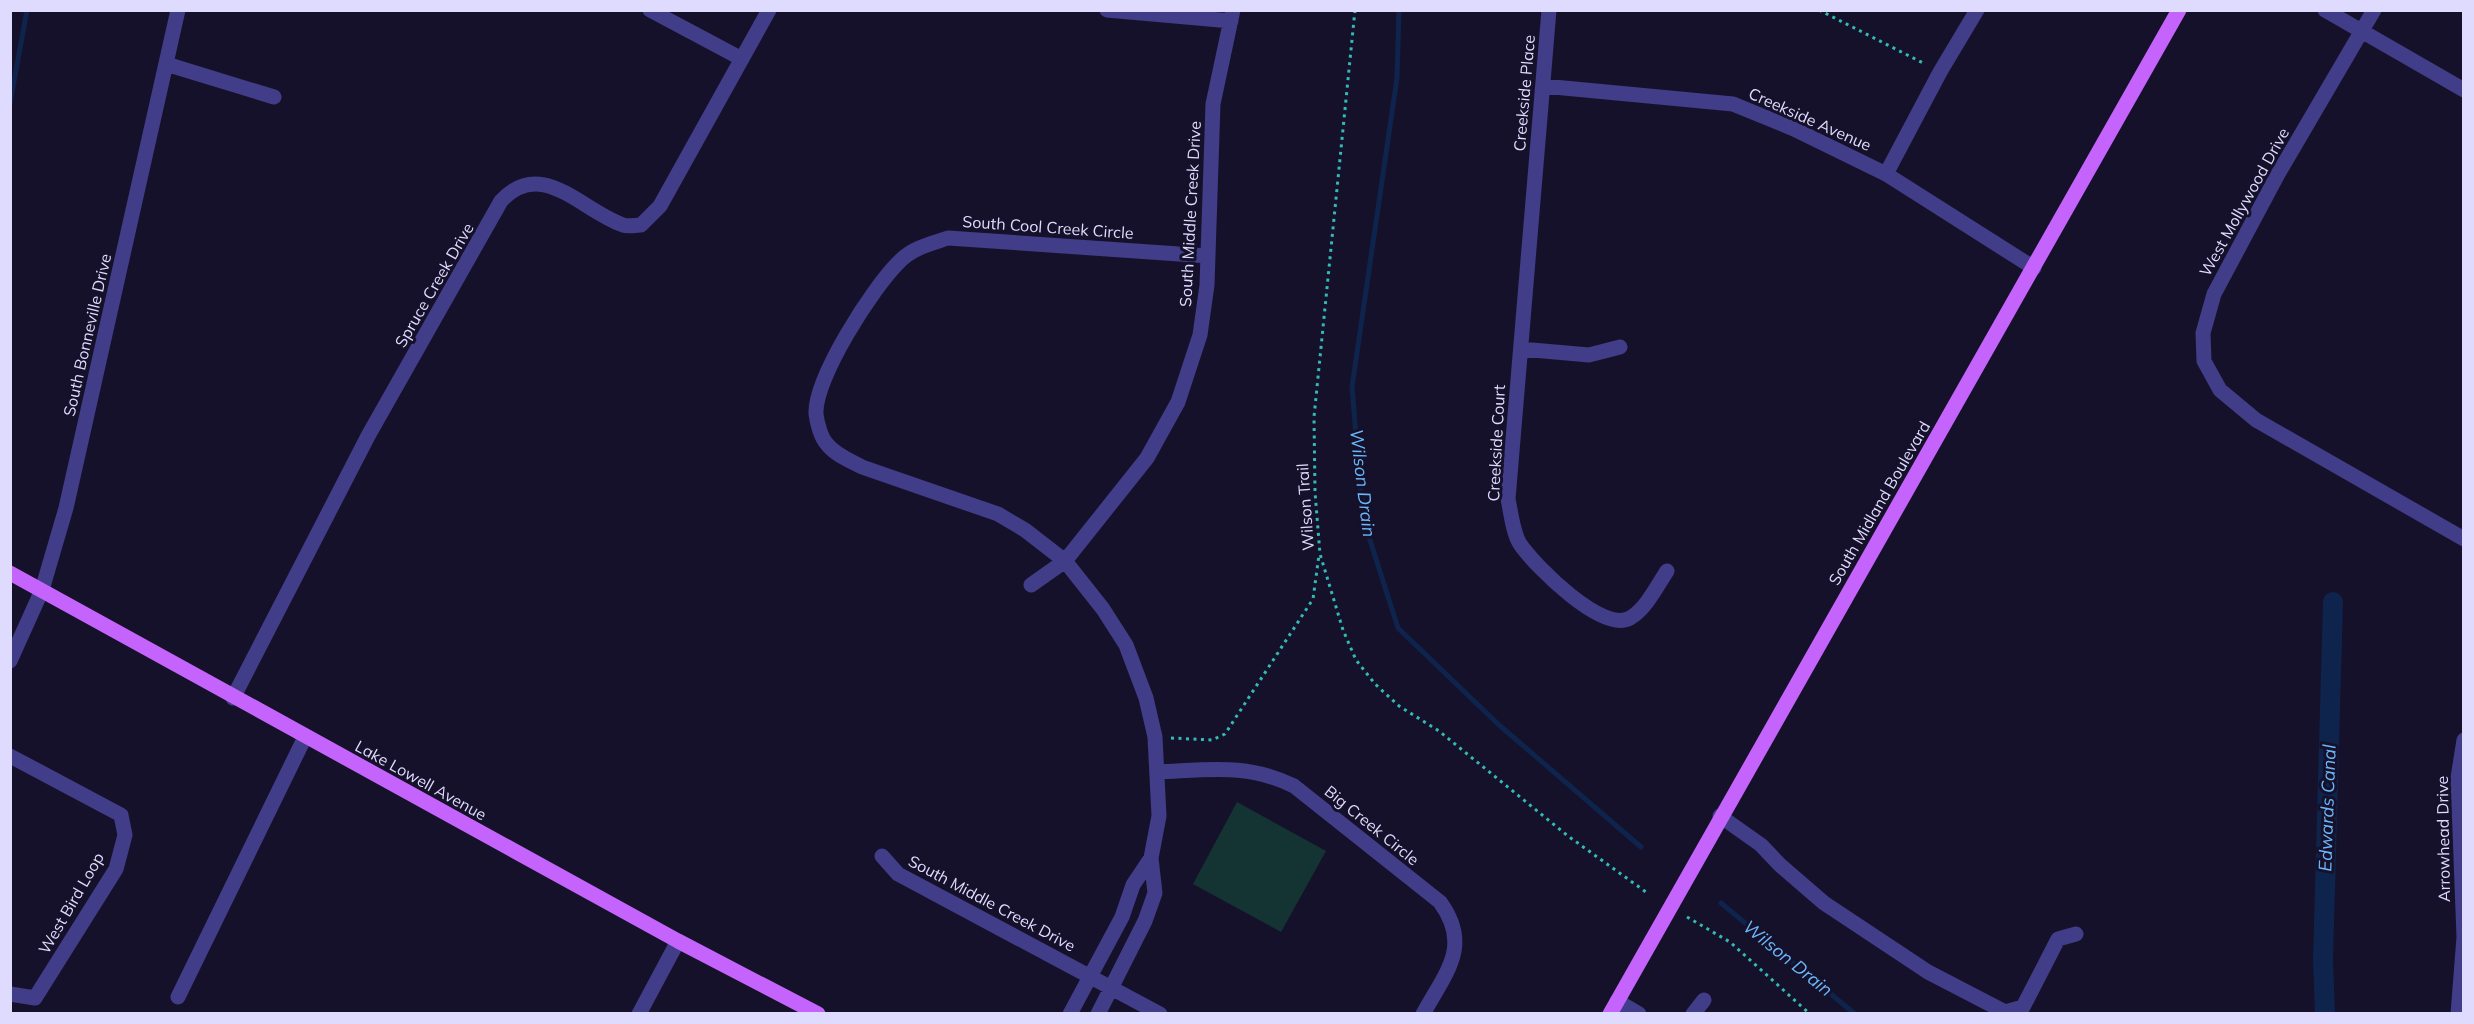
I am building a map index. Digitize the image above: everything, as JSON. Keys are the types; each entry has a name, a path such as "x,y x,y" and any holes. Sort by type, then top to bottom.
{"main road":[{"name":"South Midland Boulevard","path":"1614,1007 1720,816 2179,10"},
{"name":"Lake Lowell Avenue","path":"10,573 233,698 678,941 818,1014"}],"street":[{"name":"South Bonneville Drive","path":"10,661 42,590 66,508 178,10"},
{"path":"650,10 742,60"},
{"name":"Spruce Creek Drive","path":"233,698 368,436 501,201 513,188 538,182 563,192 624,226 641,225 660,206 769,10"},
{"path":"1107,10 1232,16"},
{"name":"Creekside Place","path":"1535,178 1549,10"},
{"path":"1886,174 1940,72 1977,10"},
{"path":"2325,10 2463,90"},
{"name":"West Mollywood Drive","path":"2374,10 2278,174 2214,294 2203,333 2204,360 2220,390 2256,420 2463,539"},
{"name":"South Middle Creek Drive","path":"1031,585 1065,561 1147,458 1178,402 1200,335 1207,285 1214,104 1232,16"},
{"path":"166,64 274,97"},
{"name":"Creekside Avenue","path":"1543,86 1733,104 1794,129 1886,174 2034,268"},
{"name":"Creekside Court","path":"1535,178 1508,499 1519,542 1542,570 1600,617 1613,621 1630,618 1639,611 1667,571"},
{"name":"South Cool Creek Circle","path":"1065,561 1026,530 998,514 862,467 827,444 816,413 827,371 872,295 898,262 914,250 948,238 1208,256"},
{"path":"1521,349 1589,355 1620,347"},
{"path":"1065,561 1103,609 1126,645 1146,698 1155,737 1158,772 1159,816 1151,858 1155,893 1145,921 1098,1014"},
{"path":"178,997 305,737"},
{"name":"Arrowhead Drive","path":"2458,1014 2463,937 2462,824 2458,778 2463,740"},
{"name":"West Bird Loop","path":"10,756 122,815 125,835 116,869 36,998 10,994"},
{"name":"Big Creek Circle","path":"1158,772 1248,770 1271,774 1294,786 1440,902 1452,919 1456,936 1455,956 1423,1014"},
{"path":"1720,816 1761,845 1824,903 1928,972 2005,1012 2023,1007 2058,939 2076,934"},
{"name":"South Middle Creek Drive","path":"882,856 898,874 1091,976"},
{"path":"1070,1014 1122,917 1134,885 1151,858"},
{"path":"639,1014 678,941"},
{"path":"1091,976 1160,1014"},
{"path":"1693,1014 1704,999"},
{"path":"1614,1007 1639,1014"}],"path":[{"name":"Wilson Trail","path":"1355,10 1314,417 1315,492 1320,554 1343,630 1356,660 1375,684 1399,706 1439,731 1568,836 1646,891"},
{"path":"1820,10 1940,72"},
{"path":"1155,737 1212,740 1225,734 1313,599 1320,554"},
{"path":"1687,917 1730,942 1810,1014"}],"green space":[{"path":"1237,802 1326,851 1281,932 1193,884"}],"waterway":[{"path":"10,103 27,10"},
{"name":"Wilson Drain","path":"1399,10 1397,78 1352,387 1360,485 1369,537 1398,628 1498,724 1641,847"},
{"name":"Edwards Canal","path":"2325,1014 2323,959 2333,602"},
{"name":"Wilson Drain","path":"1721,903 1855,1014"}]}
